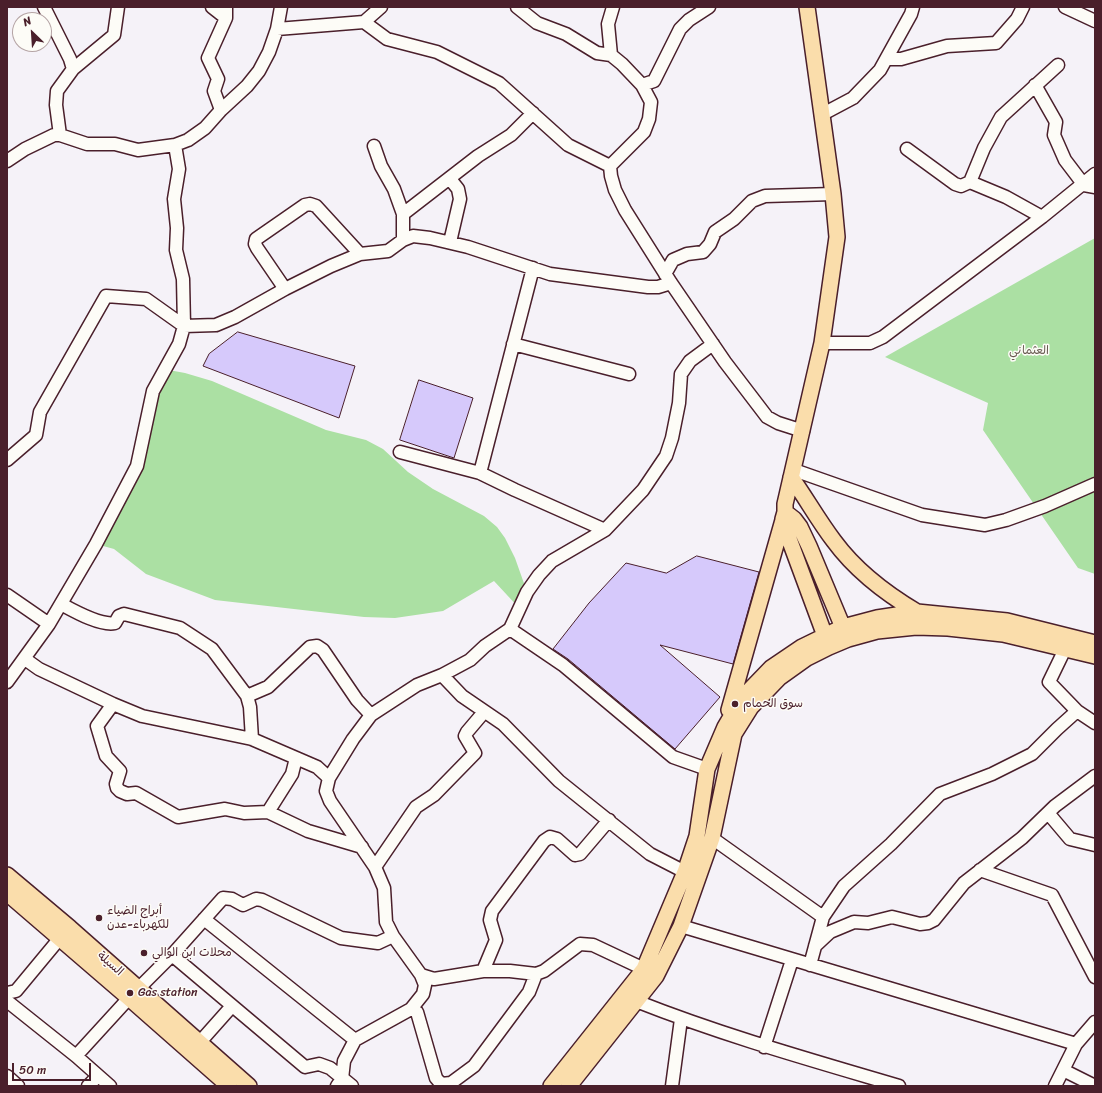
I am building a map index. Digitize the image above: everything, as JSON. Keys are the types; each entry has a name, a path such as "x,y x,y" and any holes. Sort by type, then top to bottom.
{"main road":[{"path":"725,727 784,515 785,504 822,343 837,237 833,194 807,7"},
{"path":"792,473 834,541 852,562 893,598 917,612"},
{"path":"784,515 794,519 800,527 845,633"},
{"path":"784,515 788,536 827,641"},
{"path":"551,1086 644,969 685,872 697,836 707,768 725,727 742,698 771,668 802,647 827,641 877,618 917,612 1007,621 1095,643"},
{"path":"845,633 916,627 948,628 1003,634 1095,656"},
{"path":"569,1086 656,976 681,926 712,838 734,734 751,707 779,678 807,658 827,641"},
{"name":"السيلة","path":"7,875 134,993 229,1086"},
{"name":"السيلة","path":"7,893 60,938 200,1042 249,1086"}],"street":[{"path":"44,7 70,59 73,69"},
{"path":"60,135 56,105 57,91 73,69 114,35 118,7"},
{"path":"212,7 226,12 208,58 218,79 214,91 221,110"},
{"path":"7,161 25,149 54,135 60,135 87,144 115,144 138,150 175,145 188,140 205,128 221,110 247,86 259,71 269,52 277,29 281,7"},
{"path":"277,29 364,22 381,7"},
{"path":"517,7 537,23 566,34 597,53 611,55 642,84 651,102 649,119 644,132 610,166 610,176 618,197 668,278 713,344 767,418 803,431"},
{"path":"611,55 608,24 613,7"},
{"path":"642,84 654,81 680,29 689,20 709,7"},
{"path":"821,115 853,98 880,70 911,14 913,7"},
{"path":"886,59 901,59 947,46 996,42 1017,20 1023,7"},
{"path":"1065,7 1095,21"},
{"path":"364,22 387,39 437,52 499,83 568,145 610,166"},
{"path":"907,149 955,184 962,186 970,182 984,148 1001,117 1058,65"},
{"path":"1035,85 1056,122 1054,135 1065,160 1089,186"},
{"path":"403,214 478,156 511,135 533,113"},
{"path":"7,682 49,624 96,544 137,466 153,391 179,344 184,326 183,279 176,250 177,228 174,199 180,169 175,145"},
{"path":"374,146 381,166 394,189 403,214 403,240"},
{"path":"822,343 870,343 883,337 1042,217 1089,186 1095,174"},
{"path":"450,178 458,189 460,199 450,242"},
{"path":"970,182 1006,196 1042,217"},
{"path":"7,460 36,435 40,412 106,296 146,299 184,326 216,325 235,317 314,274 360,254 388,251 403,240 413,236 450,242 550,274 658,287 668,278 673,260 686,254 703,252 710,244 715,232 734,219 752,201 765,196 833,194"},
{"path":"285,289 257,248 255,244 256,239 305,205 310,204 316,206 360,254"},
{"path":"480,473 533,268"},
{"path":"513,344 629,374"},
{"path":"344,1084 344,1061 355,1040 411,1009 423,994 425,985 421,975 393,936 386,922 384,888 375,867 328,796 326,791 329,778 353,739 371,715 417,685 442,675 470,660 485,646 510,629 527,592 539,575 552,561 604,530 643,490 666,456 672,438 681,374 690,361 713,344"},
{"path":"400,452 480,473 604,530"},
{"path":"792,473 922,515 985,525 1006,520 1032,511 1095,484"},
{"path":"7,595 49,624"},
{"path":"61,604 88,618 111,624 115,623 119,616 124,614 180,628 212,649 247,696 250,707 252,739"},
{"path":"510,629 563,665 673,757 707,768"},
{"path":"247,696 268,687 310,646 317,646 323,650 357,700 371,715"},
{"path":"1065,649 1049,682 1077,710 1095,723"},
{"path":"25,659 39,669 112,704 142,716 252,739 317,767 329,778"},
{"path":"442,675 462,696 503,724 559,781 650,854 685,872"},
{"path":"112,704 97,726 106,756 120,771 116,784 120,791 127,794 136,793 178,817 225,809 244,813 268,812 308,831 362,847"},
{"path":"810,965 823,917 844,886 891,844 940,794 992,774 1032,754 1077,710"},
{"path":"375,867 416,807 434,795 475,753 465,736 484,712"},
{"path":"268,812 292,774 296,758"},
{"path":"815,946 830,932 854,922 868,923 892,917 920,924 928,924 934,920 964,883 1022,838 1048,813 1095,776"},
{"path":"1048,813 1070,839 1095,845"},
{"path":"483,971 496,940 490,920 492,911 544,841 550,837 557,839 575,855 580,854 609,820"},
{"path":"712,838 823,917"},
{"path":"980,870 1052,896 1095,977"},
{"path":"76,1056 134,993 172,955 223,898 232,899 243,905 256,899 262,900 341,938 378,943 393,936"},
{"path":"204,919 355,1040"},
{"path":"681,926 1076,1044"},
{"path":"7,992 16,991 60,938"},
{"path":"421,975 434,979 483,971 510,971 536,974 544,971 580,944 593,945 644,969"},
{"path":"172,955 305,1068 318,1064 330,1068 344,1084"},
{"path":"764,1047 792,960"},
{"path":"411,1009 416,1012 436,1078 441,1084 451,1083 474,1066 529,992 536,974"},
{"path":"7,1001 76,1056 110,1086"},
{"path":"636,1001 681,1019 764,1047 899,1086"},
{"path":"200,1042 232,1006"},
{"path":"672,1086 681,1019"},
{"path":"1055,1086 1076,1044 1095,1022"},
{"path":"1063,1070 1095,1086"},
{"path":"7,1076 18,1086"},
{"path":"88,1086 98,1076"}],"green space":[{"name":"العثماني","path":"1095,238 1095,574 1078,568 983,430 988,403 885,357"},
{"path":"163,369 185,373 212,381 326,430 366,440 383,449 408,472 433,489 484,516 497,527 505,538 515,558 526,589 520,609 494,581 443,611 395,618 364,617 215,600 146,574 114,549 96,544 137,466"}],"building":[{"path":"238,332 355,366 339,418 203,366 209,354"},
{"path":"419,380 473,398 454,458 400,440"},
{"path":"697,556 759,572 733,664 660,645 720,697 675,749 568,659 553,649 589,603 626,563 666,573"}],"place":[{"name":"سوق الحمام","path":"735,704"},
{"name":"أبراج الضياء للكهرباء-عدن","path":"99,918"},
{"name":"محلات ابن الوالي","path":"144,953"},
{"name":"Gas station","path":"130,993"}]}
